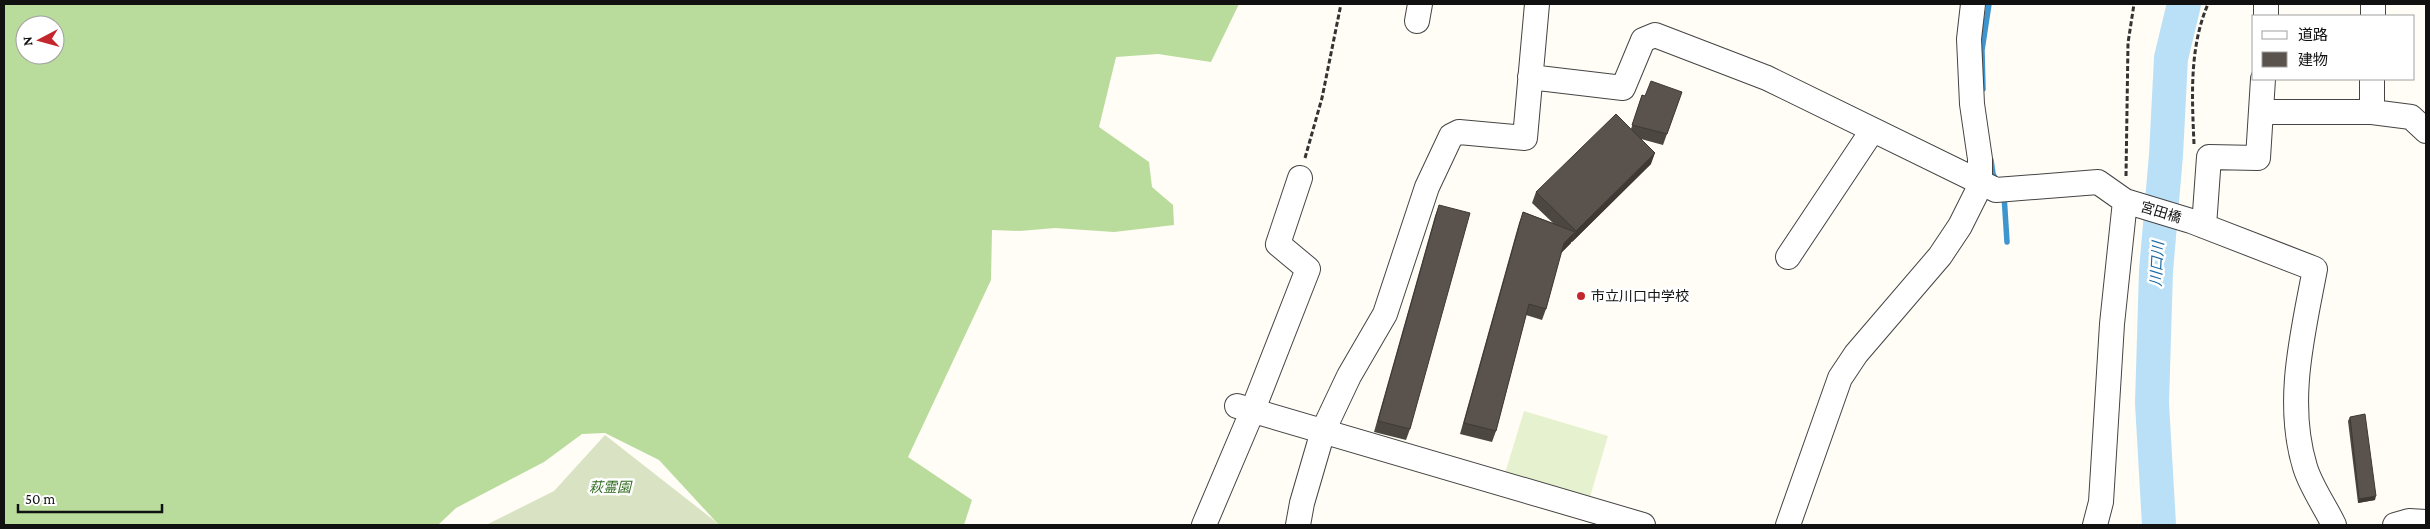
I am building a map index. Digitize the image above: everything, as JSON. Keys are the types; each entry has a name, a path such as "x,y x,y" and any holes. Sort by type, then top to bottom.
{"street":[{"path":"1298,525 1302,503 1323,431 1349,376 1385,314 1426,187 1451,136 1459,132 1525,138 1537,4"},
{"path":"1973,4 1969,39 1972,104 1980,159 1995,188"},
{"path":"1530,77 1623,88 1643,40 1655,35 1767,78 1872,131 1995,188"},
{"path":"2197,223 2209,157 2258,158 2264,80"},
{"path":"2372,80 2372,112"},
{"path":"2262,112 2372,112 2411,117 2426,130"},
{"path":"1788,257 1872,131"},
{"path":"1204,525 1245,409 1308,269 1278,244 1300,178"},
{"name":"宮田橋","path":"1995,188 2098,182 2128,202 2197,223 2315,269 2298,354 2296,428 2305,468 2334,525"},
{"path":"1788,525 1840,378 1856,354 1931,268 1951,242 1970,207 1995,188"},
{"path":"2095,525 2101,502 2112,324 2128,202"},
{"path":"1245,409 1643,525"},
{"path":"2395,525 2408,521 2426,522"}],"path":[{"path":"1300,178 1322,98 1341,4"},
{"path":"2128,202 2128,43 2134,4"},
{"path":"2208,4 2202,17 2191,82 2194,151 2209,157"}],"green space":[{"path":"4,4 1239,4 1211,62 1158,54 1116,57 1099,127 1149,162 1152,187 1173,205 1174,225 1114,232 1055,228 1020,231 992,230 991,280 908,457 972,500 964,525 719,525 659,460 605,433 582,434 544,462 456,508 438,525 4,525"},
{"path":"1524,411 1608,436 1590,497 1505,473"},
{"name":"萩霊園","path":"605,435 720,525 486,525 554,491"}],"building":[{"path":"1651,81 1682,92 1667,134 1632,125 1642,95 1645,96"},
{"path":"1616,114 1655,153 1576,231 1536,192"},
{"path":"1439,205 1470,213 1410,429 1378,421"},
{"path":"1523,212 1575,232 1564,243 1546,309 1529,304 1496,431 1464,423"},
{"path":"2365,414 2376,496 2359,499 2350,417"}],"waterway":[{"path":"1983,89 1982,50 1989,4"},
{"name":"川口川","path":"2159,525 2152,403 2156,271 2166,155 2171,58 2184,4"},
{"path":"1991,160 1993,174 1997,182"},
{"path":"2004,195 2007,242"}],"place":[{"name":"市立川口中学校","path":"1581,296"}]}
